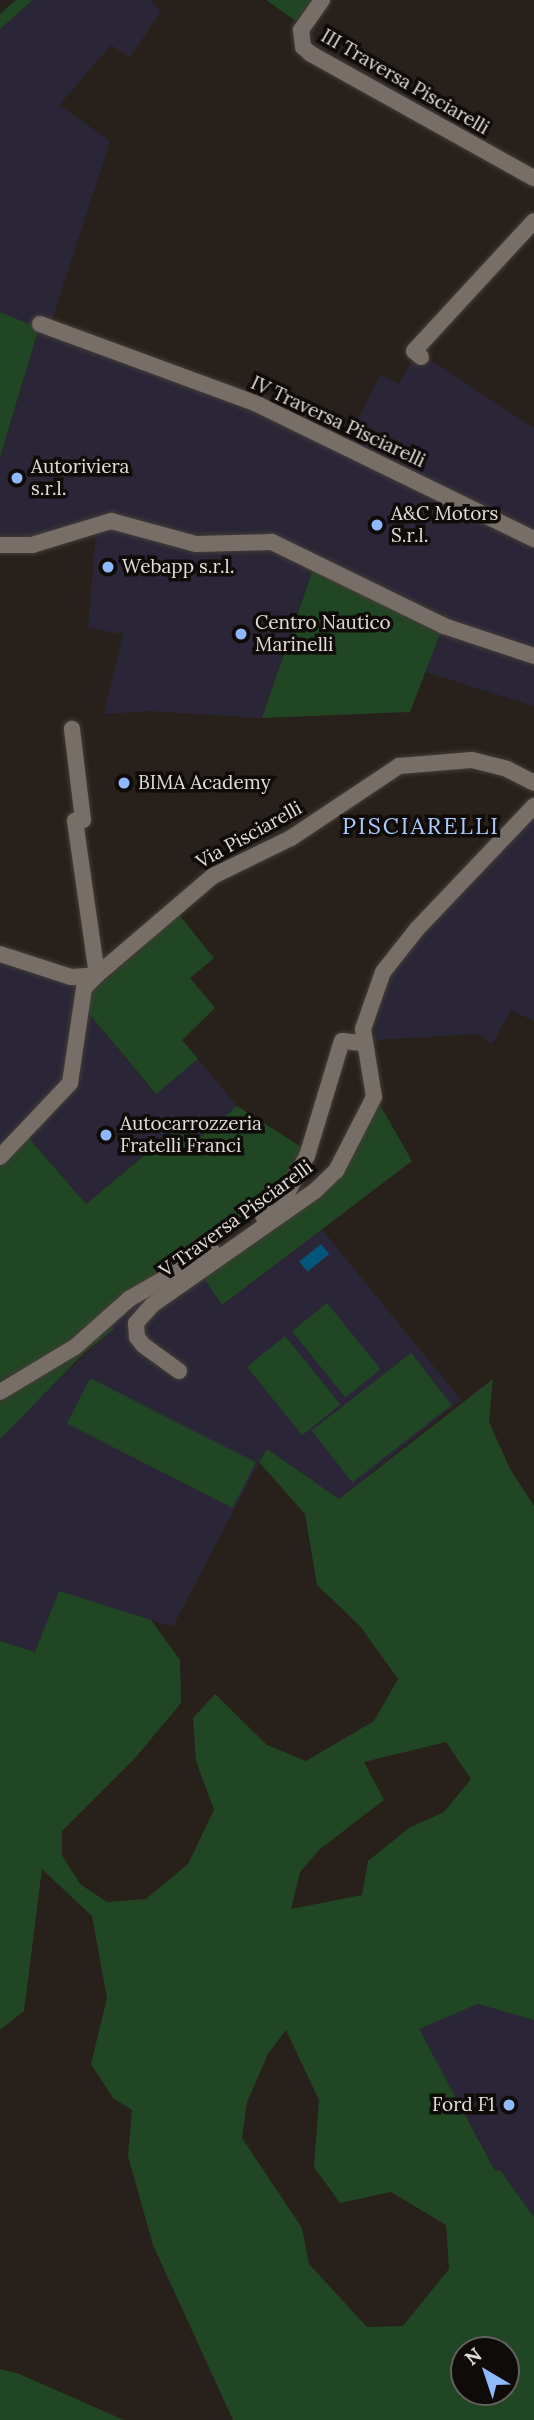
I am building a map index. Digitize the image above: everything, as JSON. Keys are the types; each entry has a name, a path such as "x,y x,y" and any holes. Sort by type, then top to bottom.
{"street":[{"name":"III Traversa Pisciarelli","path":"322,0 301,30 303,47 311,54 534,178"},
{"path":"421,357 414,351 534,221"},
{"name":"IV Traversa Pisciarelli","path":"40,324 257,404 534,539"},
{"path":"0,545 32,545 111,521 196,544 272,542 444,626 534,656"},
{"path":"72,729 83,820 75,821 97,975"},
{"name":"Via Pisciarelli","path":"97,975 213,876 292,838 399,766 472,760 507,769 534,783"},
{"name":"V Traversa Pisciarelli","path":"179,1371 143,1345 137,1337 136,1323 152,1305 316,1191 336,1171 374,1097 362,1043 366,1012 383,972 417,929 534,806"},
{"path":"0,954 71,977 97,975"},
{"path":"0,1157 70,1083 84,988 97,975"},
{"path":"0,1392 75,1348 129,1299 199,1260 284,1199 307,1156 342,1041 362,1043"}],"shaded area":[{"path":"33,0 150,0 161,11 130,57 111,45 59,105 110,141 51,323 345,445 380,375 399,384 417,351 534,428 534,706 425,672 441,629 313,567 262,718 149,711 104,714 123,634 88,628 97,520 23,539 0,539 0,457 39,328 0,312 0,29"},
{"path":"534,811 534,1021 511,1010 492,1044 478,1034 373,1040 388,971"},
{"path":"14,948 65,967 92,992 86,1010 155,1094 198,1059 237,1106 195,1143 180,1125 86,1204 27,1136 0,1165 0,949"},
{"path":"320,1227 461,1400 339,1499 266,1449 173,1626 57,1596 35,1652 0,1641 0,1439 13,1421 113,1329 101,1313 124,1294 191,1259 222,1305"},
{"path":"478,2004 534,2020 534,2217 500,2170 495,2171 419,2029"}],"green space":[{"path":"16,0 33,0 0,29 0,14"},
{"path":"266,0 312,0 296,21"},
{"path":"0,312 39,328 0,457"},
{"path":"314,566 442,629 410,712 262,718"},
{"path":"179,915 214,958 190,978 215,1008 182,1040 198,1059 156,1094 86,1010 92,992"},
{"path":"380,1105 412,1161 222,1305 203,1277 325,1188"},
{"path":"237,1106 306,1150 272,1204 191,1259 124,1294 62,1347 0,1381 0,1165 27,1136 86,1204 181,1125 195,1142"},
{"path":"327,1303 380,1369 346,1397 292,1331"},
{"path":"108,1322 114,1329 84,1353 0,1439 0,1402"},
{"path":"285,1336 340,1404 302,1435 247,1367"},
{"path":"411,1353 452,1405 352,1483 312,1431"},
{"path":"90,1378 256,1462 233,1508 67,1423"},
{"path":"493,1379 489,1422 510,1469 534,1506 534,2020 478,2004 419,2029 495,2171 500,2170 534,2217 534,2420 233,2420 153,2245 128,2156 132,2110 113,2098 91,2064 107,1998 92,1916 42,1869 24,2011 0,2030 0,1641 35,1652 59,1591 151,1620 180,1660 181,1703 136,1757 62,1831 62,1855 80,1884 107,1902 146,1899 188,1864 214,1810 196,1761 193,1718 215,1694 267,1745 306,1761 374,1721 398,1679 360,1626 317,1585 305,1514 259,1462 267,1449 339,1499","holes":["446,1742 471,1779 444,1812 409,1828 368,1861 362,1895 291,1909 300,1872 320,1849 384,1800 364,1762","286,2030 319,2100 314,2167 340,2203 391,2192 446,2225 449,2269 403,2326 367,2327 309,2264 302,2228 242,2138 247,2102 268,2054"]},
{"path":"0,2369 17,2373 124,2420 0,2420"}],"water":[{"path":"321,1244 329,1254 307,1272 299,1262"}],"place":[{"name":"Autoriviera s.r.l.","path":"17,478"},
{"name":"A&C Motors S.r.l.","path":"377,525"},
{"name":"Webapp s.r.l.","path":"108,567"},
{"name":"Centro Nautico Marinelli","path":"241,634"},
{"name":"BIMA Academy","path":"124,783"},
{"name":"Autocarrozzeria Fratelli Franci","path":"106,1135"},
{"name":"Ford F1","path":"509,2105"}],"district":[{"name":"PISCIARELLI","path":"421,826"}]}
